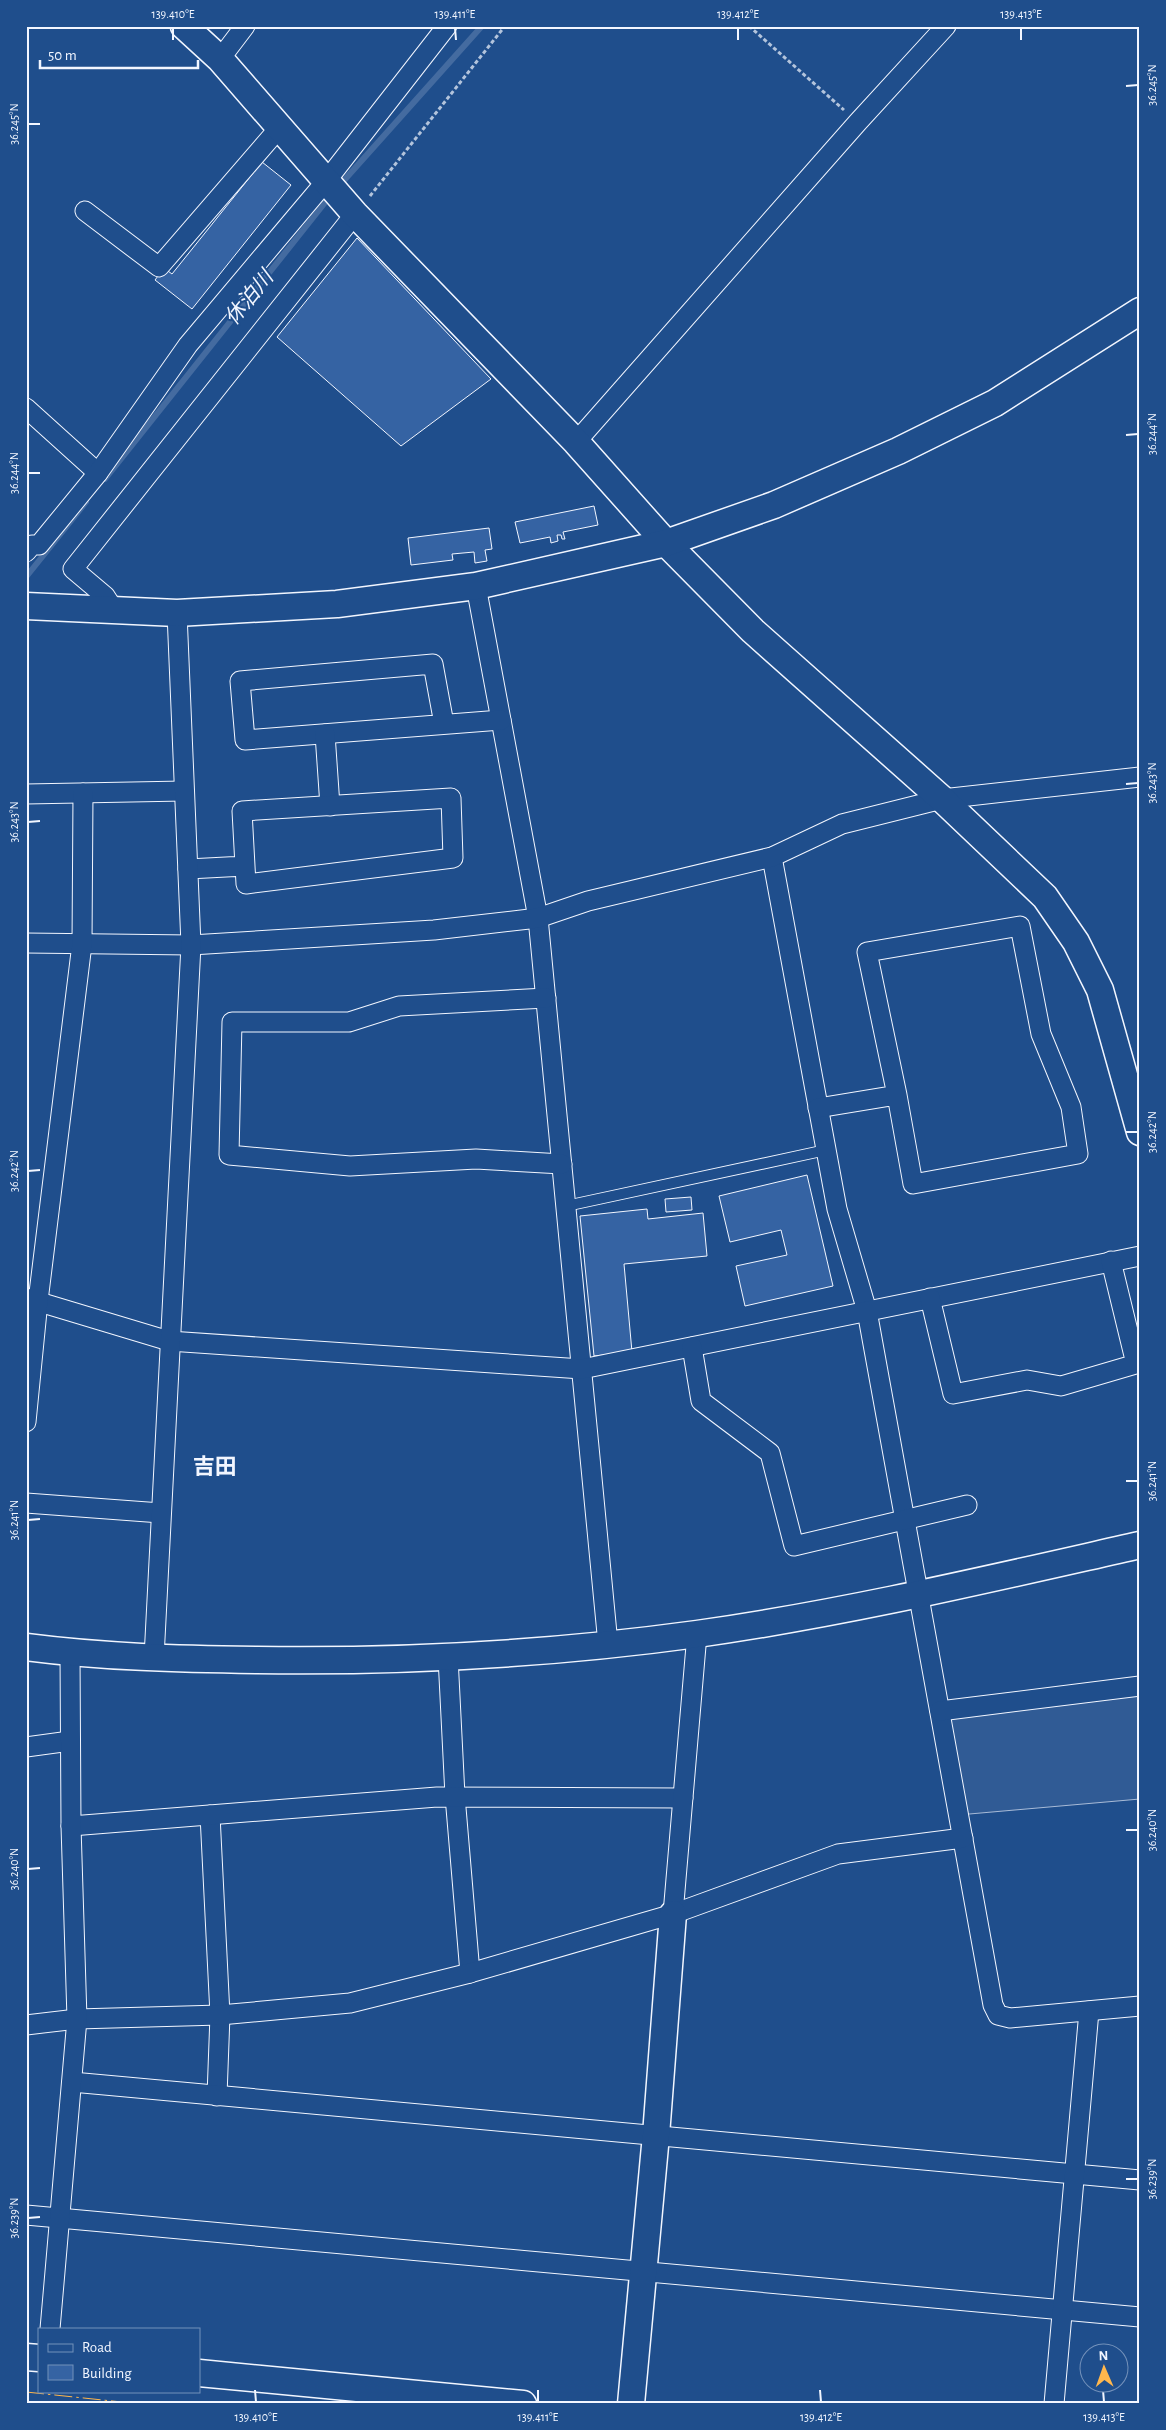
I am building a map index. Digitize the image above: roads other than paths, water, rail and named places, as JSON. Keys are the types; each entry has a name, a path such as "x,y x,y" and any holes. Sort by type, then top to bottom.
{"street":[{"path":"184,26 220,59 350,207 576,442 666,543 753,632 942,799 1045,897 1076,942 1100,990 1134,1093 1140,1132"},
{"path":"220,59 246,26"},
{"path":"26,552 32,545 40,546 98,473 188,345 327,180 447,26"},
{"path":"576,442 858,122 946,26"},
{"path":"85,211 160,267 280,127"},
{"path":"114,610 104,596 72,569 350,207"},
{"path":"29,610 114,610 177,613 338,604 476,586 666,543 774,505 898,451 995,402 1140,311"},
{"path":"26,408 98,473"},
{"path":"476,586 538,918 608,1644"},
{"path":"154,1658 190,945 177,613"},
{"path":"444,724 433,664 240,681 245,740 501,720"},
{"path":"325,734 330,806"},
{"path":"26,943 190,945 434,930 538,918 588,901 772,857 842,824 942,799 1140,778"},
{"path":"26,794 184,791"},
{"path":"26,1422 32,1299 82,944 83,793"},
{"path":"450,798 454,858 246,884 245,866 242,811 450,798"},
{"path":"772,857 836,1208 867,1311 993,2005 998,2014 1010,2018 1140,2006"},
{"path":"188,869 245,866"},
{"path":"1020,926 1041,1034 1071,1107 1078,1154 913,1184 897,1095 867,952 1020,926"},
{"path":"546,998 399,1006 349,1022 232,1022 229,1155 350,1166 476,1159 562,1164"},
{"path":"818,1108 897,1095"},
{"path":"32,1299 169,1341 582,1368 1140,1256"},
{"path":"930,1298 953,1394 1027,1380 1061,1386 1136,1364 1111,1261"},
{"path":"692,1346 701,1401 770,1453 794,1546 967,1506"},
{"path":"26,1503 161,1513"},
{"path":"26,1646 70,1653 154,1658 322,1661 448,1657 608,1644 697,1634 806,1616 918,1594 1140,1545"},
{"path":"630,2404 656,2135 697,1634"},
{"path":"50,2328 77,2019 71,1826 70,1653"},
{"path":"448,1657 455,1796 470,1973"},
{"path":"940,1711 1140,1686"},
{"path":"26,1747 70,1741"},
{"path":"71,1826 455,1796 683,1798"},
{"path":"210,1815 220,2015 216,2096"},
{"path":"26,2025 77,2019 220,2015 350,2003 470,1973 673,1914 838,1854 963,1838"},
{"path":"1054,2404 1089,2011"},
{"path":"72,2082 1140,2180"},
{"path":"26,2215 1140,2317"},
{"path":"200,2373 523,2404"}],"lane":[{"path":"566,1206 826,1150"}],"waterway":[{"name":"休泊川","path":"339,186 482,26"},
{"name":"休泊川","path":"105,479 331,195"},
{"name":"休泊川","path":"26,577 86,502"}],"district":[{"name":"吉田","path":"215,1467"}]}
